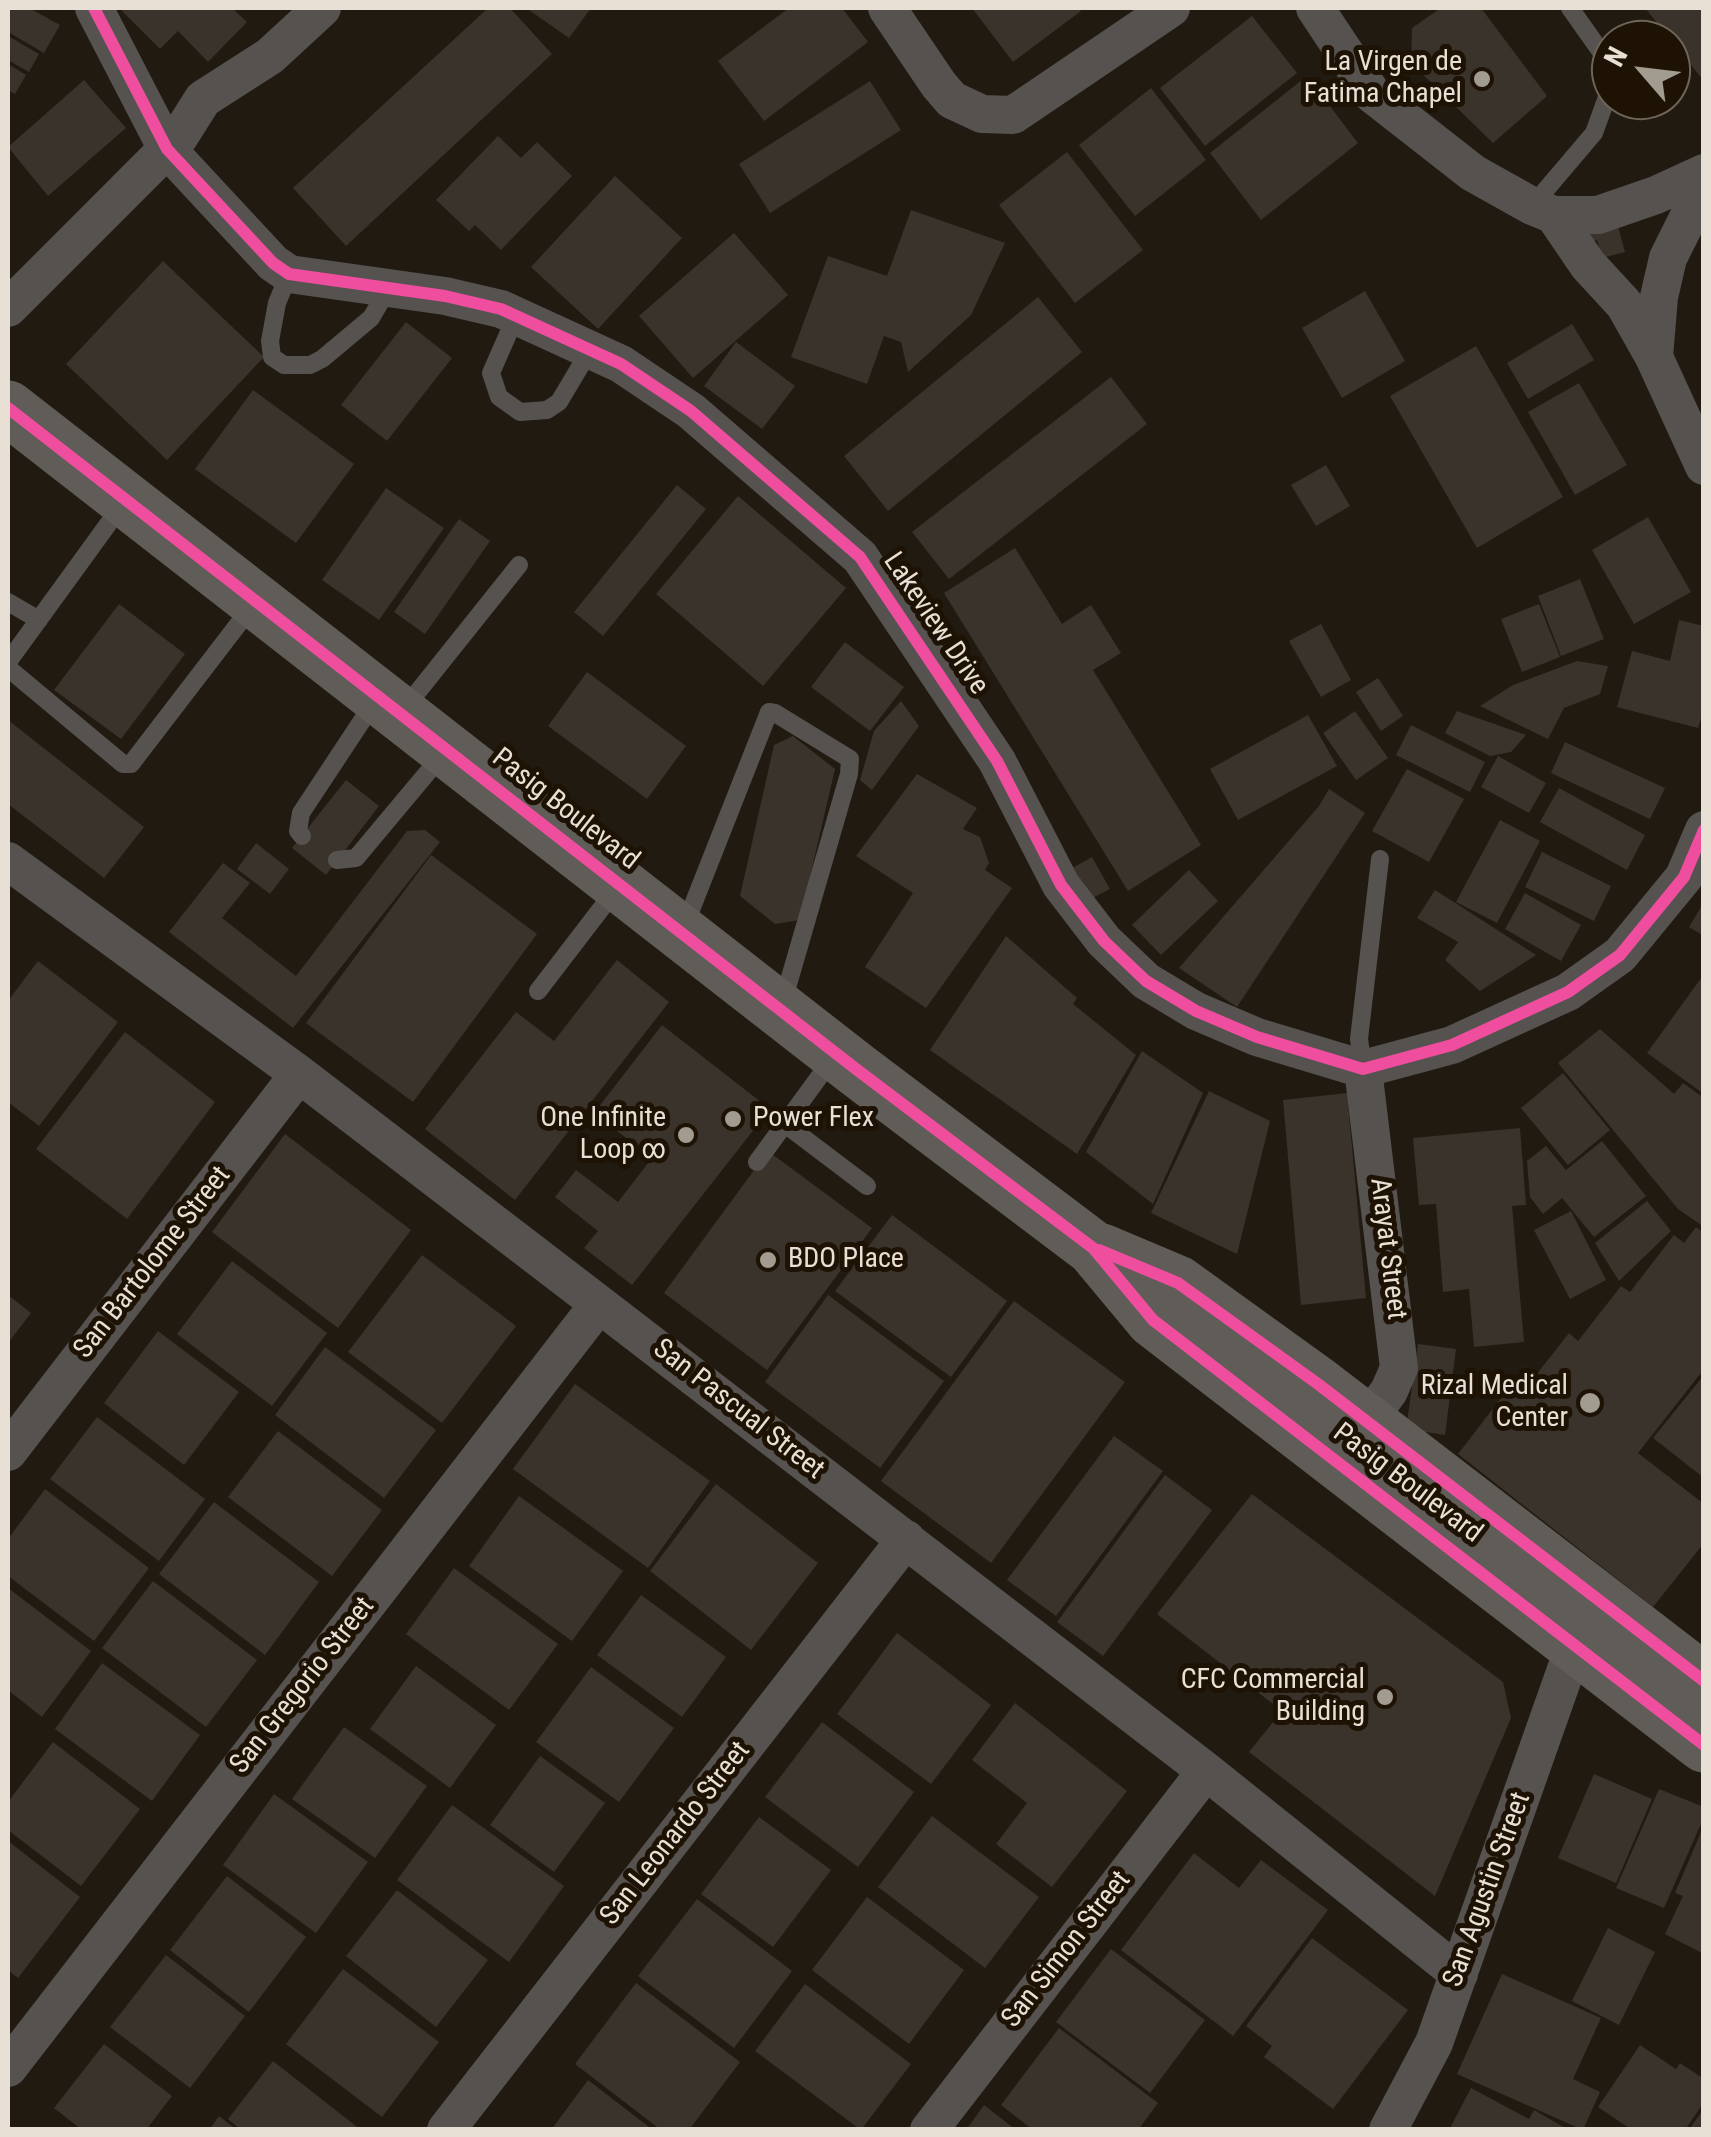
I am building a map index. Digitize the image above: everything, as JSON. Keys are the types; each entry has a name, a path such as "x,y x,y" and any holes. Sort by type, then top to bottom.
{"main road":[{"name":"Pasig Boulevard","path":"8,408 836,1053 1093,1248 1153,1320 1704,1745"},
{"name":"Pasig Boulevard","path":"1093,1248 1178,1282 1367,1421 1704,1681"}],"street":[{"path":"94,8 173,143 272,263 289,274"},
{"path":"8,308 173,143 222,121 270,56 322,8"},
{"path":"887,8 952,100 982,114 1013,114 1171,8"},
{"path":"1315,8 1372,94 1473,173 1543,211 1624,304 1654,357 1704,466"},
{"path":"1543,211 1598,215 1656,195 1704,172"},
{"path":"1654,357 1659,297 1668,258 1704,186"},
{"name":"Lakeview Drive","path":"289,274 445,296 516,316 620,364 692,411 860,557 997,761 1061,885 1104,941 1146,981 1196,1011 1257,1037 1363,1069"},
{"path":"1363,1069 1452,1044 1568,992 1620,954 1661,908 1684,877 1704,830"},
{"name":"San Pascual Street","path":"8,862 299,1074 600,1304 1206,1771 1458,1974"},
{"name":"Arayat Street","path":"1363,1069 1400,1368 1367,1421"},
{"name":"San Bartolome Street","path":"8,1452 299,1074"},
{"name":"San Gregorio Street","path":"8,2068 600,1304"},
{"name":"San Leonardo Street","path":"446,2130 906,1539"},
{"name":"San Agustin Street","path":"1388,2130 1434,2043 1575,1644"},
{"name":"San Simon Street","path":"929,2130 1206,1771"}],"lane":[{"path":"1570,8 1591,38"},
{"path":"1543,211 1594,134 1599,120"},
{"path":"289,274 270,341 272,357 284,365 310,365 322,359 371,318 388,288"},
{"path":"516,316 491,373 499,397 520,412 548,410 559,402 590,350"},
{"path":"125,501 8,665 123,764 132,764 256,601"},
{"path":"302,836 298,831 301,814 389,705 519,565"},
{"path":"8,602 39,620"},
{"path":"682,933 770,712 776,712 850,759 850,774 781,1010"},
{"path":"337,860 356,858 446,749"},
{"path":"1363,1069 1359,1040 1380,859"},
{"path":"538,991 620,884"},
{"path":"757,1162 836,1053"},
{"path":"785,1124 867,1186"}],"building":[{"path":"11,8 29,8 60,25 44,53 8,32"},
{"path":"232,8 247,22 208,62 178,31 160,49 122,11"},
{"path":"488,8 510,8 552,54 346,246 293,188"},
{"path":"526,8 591,8 569,38"},
{"path":"789,8 842,8 868,42 764,121 718,61"},
{"path":"972,8 1078,8 1081,11 1013,62"},
{"name":"La Virgen de Fatima Chapel","path":"1481,8 1547,96 1493,143 1411,63 1412,28 1438,10"},
{"path":"1645,8 1704,8 1704,81 1691,65 1691,20 1655,20"},
{"path":"1252,16 1297,73 1205,146 1160,88"},
{"path":"8,36 39,54 29,72 8,60"},
{"path":"8,64 26,75 15,94 8,90"},
{"path":"1307,76 1358,143 1261,220 1210,153"},
{"path":"84,80 126,128 48,196 8,147"},
{"path":"870,81 901,130 770,213 739,164"},
{"path":"1151,88 1206,160 1135,216 1079,145"},
{"path":"498,136 521,158 537,142 572,176 501,250 475,225 469,231 436,200"},
{"path":"1067,152 1143,250 1075,303 999,205"},
{"path":"615,176 682,238 598,329 531,267"},
{"path":"911,210 1005,243 971,315 908,372 901,342 884,336 867,384 791,357 828,256 887,276"},
{"path":"1616,219 1625,252 1602,258 1597,240 1586,244 1583,229"},
{"path":"734,233 788,295 693,378 639,316"},
{"path":"163,261 264,357 167,460 66,364"},
{"path":"1365,291 1405,361 1342,398 1302,328"},
{"path":"1038,297 1082,352 888,511 844,456"},
{"path":"406,322 452,358 387,441 341,405"},
{"path":"1572,324 1594,360 1528,399 1507,363"},
{"path":"736,342 795,386 762,429 704,386"},
{"path":"1476,346 1563,497 1477,548 1390,396"},
{"path":"1111,377 1147,424 949,579 912,532"},
{"path":"1579,383 1627,465 1575,495 1528,412"},
{"path":"253,390 354,464 296,543 195,469"},
{"path":"1326,465 1350,506 1316,526 1291,485"},
{"path":"677,485 706,509 603,636 574,612"},
{"path":"386,488 444,528 379,620 322,580"},
{"path":"738,496 846,588 763,686 656,594"},
{"path":"1648,517 1691,592 1634,624 1592,550"},
{"path":"459,519 490,541 425,634 394,612"},
{"path":"1015,548 1062,624 1091,605 1121,653 1093,670 1201,845 1128,891 944,593"},
{"path":"1580,579 1604,639 1561,656 1538,596"},
{"path":"119,604 185,654 121,739 54,690"},
{"path":"1539,604 1560,657 1522,672 1501,619"},
{"path":"1679,620 1704,626 1704,708 1698,728 1617,707 1632,651 1670,661"},
{"path":"1321,624 1351,680 1321,697 1289,641"},
{"path":"845,642 904,687 870,731 811,687"},
{"path":"1577,661 1608,666 1600,694 1564,708 1548,739 1480,706 1513,685"},
{"path":"587,672 686,746 647,799 548,726"},
{"path":"1378,678 1403,716 1381,731 1356,692"},
{"path":"901,701 919,726 872,790 860,780 874,731"},
{"path":"1355,711 1388,758 1356,780 1323,733"},
{"path":"1457,711 1526,735 1511,752 1490,756 1445,733"},
{"path":"1308,715 1337,766 1238,820 1210,769"},
{"path":"8,720 144,827 104,878 8,804"},
{"path":"1411,725 1485,762 1470,792 1396,755"},
{"path":"793,736 835,769 800,920 775,924 740,896 774,745"},
{"path":"1565,742 1665,788 1650,819 1551,773"},
{"path":"1498,756 1546,783 1529,813 1481,787"},
{"path":"1407,769 1464,799 1429,862 1372,831"},
{"path":"917,774 977,808 963,829 980,837 989,863 985,870 1012,888 926,1008 865,967 913,893 856,856"},
{"path":"346,780 379,806 326,875 292,848"},
{"path":"1559,788 1645,835 1627,870 1540,822"},
{"path":"1329,789 1365,813 1237,1007 1179,968 1319,806"},
{"path":"1500,820 1540,841 1497,923 1456,902"},
{"path":"425,830 440,842 293,1028 169,932 223,863 250,883 222,918 296,976 407,831"},
{"path":"256,843 289,869 270,894 237,869"},
{"path":"1542,852 1611,886 1594,921 1525,887"},
{"path":"431,855 537,934 413,1102 306,1023"},
{"path":"1092,857 1110,889 1085,902 1067,871"},
{"path":"1189,870 1218,901 1161,955 1132,925"},
{"path":"1435,890 1536,955 1480,991 1445,960 1458,942 1417,918"},
{"path":"1525,893 1581,925 1561,961 1505,929"},
{"path":"1704,902 1704,936 1689,927"},
{"path":"1006,936 1077,998 1073,1004 1136,1055 1077,1154 930,1050"},
{"path":"617,960 669,1002 515,1200 425,1129 516,1012 554,1041"},
{"path":"38,961 118,1022 39,1126 8,1102 8,1001"},
{"path":"1704,974 1704,1094 1647,1053"},
{"name":"One Infinite Loop ∞","path":"662,1025 770,1109 632,1285 584,1248 598,1231 555,1197 576,1170 618,1202 652,1158 594,1113"},
{"path":"1600,1029 1674,1094 1683,1083 1704,1098 1704,1227 1678,1209 1558,1063"},
{"path":"125,1032 215,1102 127,1219 36,1149"},
{"path":"1142,1051 1203,1093 1153,1204 1086,1152"},
{"path":"1563,1073 1610,1130 1568,1165 1521,1108"},
{"path":"1209,1091 1270,1121 1237,1254 1151,1213"},
{"path":"1347,1093 1366,1298 1301,1305 1283,1100"},
{"path":"1520,1128 1526,1205 1512,1206 1524,1342 1474,1347 1469,1289 1443,1292 1436,1204 1419,1205 1413,1138"},
{"path":"285,1134 411,1230 338,1328 212,1232"},
{"path":"1602,1141 1646,1196 1594,1237 1562,1198 1543,1214 1530,1197 1527,1161 1546,1146 1566,1170"},
{"name":"BDO Place","path":"768,1151 872,1228 767,1370 664,1293"},
{"path":"1647,1201 1671,1231 1619,1281 1595,1243"},
{"path":"1571,1211 1606,1280 1570,1299 1534,1230"},
{"path":"892,1215 1007,1301 951,1377 835,1291"},
{"name":"Rizal Medical Center","path":"1696,1227 1704,1233 1704,1369 1638,1453 1704,1504 1704,1543 1653,1607 1458,1454 1525,1367 1536,1375 1569,1333 1578,1341 1621,1286 1630,1292 1674,1235 1684,1243"},
{"path":"422,1255 516,1326 442,1423 348,1352"},
{"path":"232,1261 327,1333 272,1406 177,1334"},
{"path":"8,1295 31,1313 8,1343"},
{"path":"828,1295 944,1381 880,1468 765,1382"},
{"path":"1014,1301 1125,1382 991,1563 881,1481"},
{"path":"158,1331 239,1392 184,1465 104,1403"},
{"path":"1418,1344 1456,1349 1445,1435 1406,1429"},
{"path":"325,1347 436,1430 384,1498 275,1415"},
{"path":"1704,1375 1704,1478 1653,1438"},
{"path":"575,1384 710,1481 648,1568 513,1469"},
{"path":"97,1417 205,1499 159,1561 50,1479"},
{"path":"278,1431 382,1510 332,1576 228,1497"},
{"path":"1114,1436 1163,1471 1056,1616 1007,1580"},
{"path":"1165,1475 1212,1510 1103,1656 1057,1622"},
{"path":"716,1484 818,1563 751,1650 650,1571"},
{"path":"45,1489 149,1568 94,1641 8,1576 8,1539"},
{"name":"CFC Commercial Building","path":"1252,1494 1503,1682 1511,1718 1435,1896 1249,1752 1282,1711 1157,1614"},
{"path":"519,1496 623,1571 572,1641 469,1566"},
{"path":"214,1502 319,1582 265,1655 159,1574"},
{"path":"454,1568 558,1644 509,1710 406,1634"},
{"path":"153,1581 257,1660 206,1727 102,1648"},
{"path":"8,1588 91,1651 42,1717 8,1690"},
{"path":"641,1595 726,1657 682,1717 597,1655"},
{"path":"897,1633 991,1705 931,1784 837,1714"},
{"path":"102,1663 200,1735 152,1801 55,1729"},
{"path":"416,1666 496,1725 450,1788 370,1729"},
{"path":"591,1667 674,1728 619,1802 536,1742"},
{"path":"1015,1703 1127,1791 1052,1887 996,1844 1027,1803 972,1760"},
{"path":"822,1722 914,1792 858,1867 765,1797"},
{"path":"344,1727 427,1786 375,1858 292,1799"},
{"path":"53,1742 140,1809 81,1886 8,1830 8,1802"},
{"path":"540,1756 605,1803 554,1872 490,1825"},
{"path":"1594,1774 1652,1799 1616,1883 1558,1858"},
{"path":"1659,1789 1704,1807 1704,1817 1664,1908 1616,1888"},
{"path":"274,1794 368,1862 316,1933 223,1865"},
{"path":"452,1805 564,1886 509,1962 397,1880"},
{"path":"932,1816 1039,1897 985,1968 878,1887"},
{"path":"759,1817 831,1870 773,1947 701,1894"},
{"path":"1704,1825 1702,1953 1665,1934 1683,1896 1675,1893"},
{"path":"8,1841 80,1897 18,1978 8,1970"},
{"path":"1194,1853 1239,1888 1261,1860 1328,1910 1233,2036 1121,1950"},
{"path":"227,1876 306,1937 249,2012 170,1950"},
{"path":"397,1890 488,1960 436,2027 346,1956"},
{"path":"867,1897 964,1970 909,2044 812,1970"},
{"path":"697,1899 792,1971 734,2048 638,1976"},
{"path":"1608,1928 1655,1952 1619,2025 1572,2001"},
{"path":"1312,1938 1408,2010 1333,2109 1264,2057 1272,2046 1246,2026"},
{"path":"1111,1949 1205,2020 1150,2093 1056,2022"},
{"path":"166,1955 245,2016 190,2088 110,2027"},
{"path":"343,1969 439,2042 382,2117 286,2044"},
{"path":"1502,1974 1601,2018 1573,2079 1600,2092 1583,2130 1457,2074"},
{"path":"636,1983 740,2062 689,2130 661,2130 575,2064"},
{"path":"805,1984 911,2064 861,2130 755,2051"},
{"path":"1059,2028 1158,2103 1138,2130 1033,2130 1001,2105"},
{"path":"104,2044 172,2096 146,2130 82,2130 54,2108"},
{"path":"1640,2045 1676,2069 1680,2063 1704,2079 1704,2102 1685,2130 1632,2130 1598,2107"},
{"path":"273,2061 361,2130 241,2130 228,2119"},
{"path":"588,2080 653,2130 551,2130"},
{"path":"1471,2088 1529,2119 1534,2110 1569,2130 1449,2130"},
{"path":"984,2105 1016,2130 966,2130"},
{"path":"1704,2108 1704,2130 1689,2130"},
{"path":"219,2116 237,2130 209,2130"}],"cycle path":[{"path":"94,8 167,149 273,263 289,274 445,296 501,309 621,364 691,411 860,557 997,761 1061,885 1104,941 1146,981 1196,1011 1257,1037 1363,1069 1452,1045 1568,992 1620,955 1684,877 1704,830"},
{"path":"8,408 856,1069 1093,1248 1153,1320 1704,1745"},
{"path":"1099,1250 1178,1283 1318,1384 1704,1681"}],"place":[{"name":"La Virgen de Fatima Chapel","path":"1482,79"},
{"name":"Power Flex","path":"733,1119"},
{"name":"One Infinite Loop ∞","path":"686,1135"},
{"name":"BDO Place","path":"768,1260"},
{"name":"Rizal Medical Center","path":"1590,1403"},
{"name":"CFC Commercial Building","path":"1385,1697"}]}
